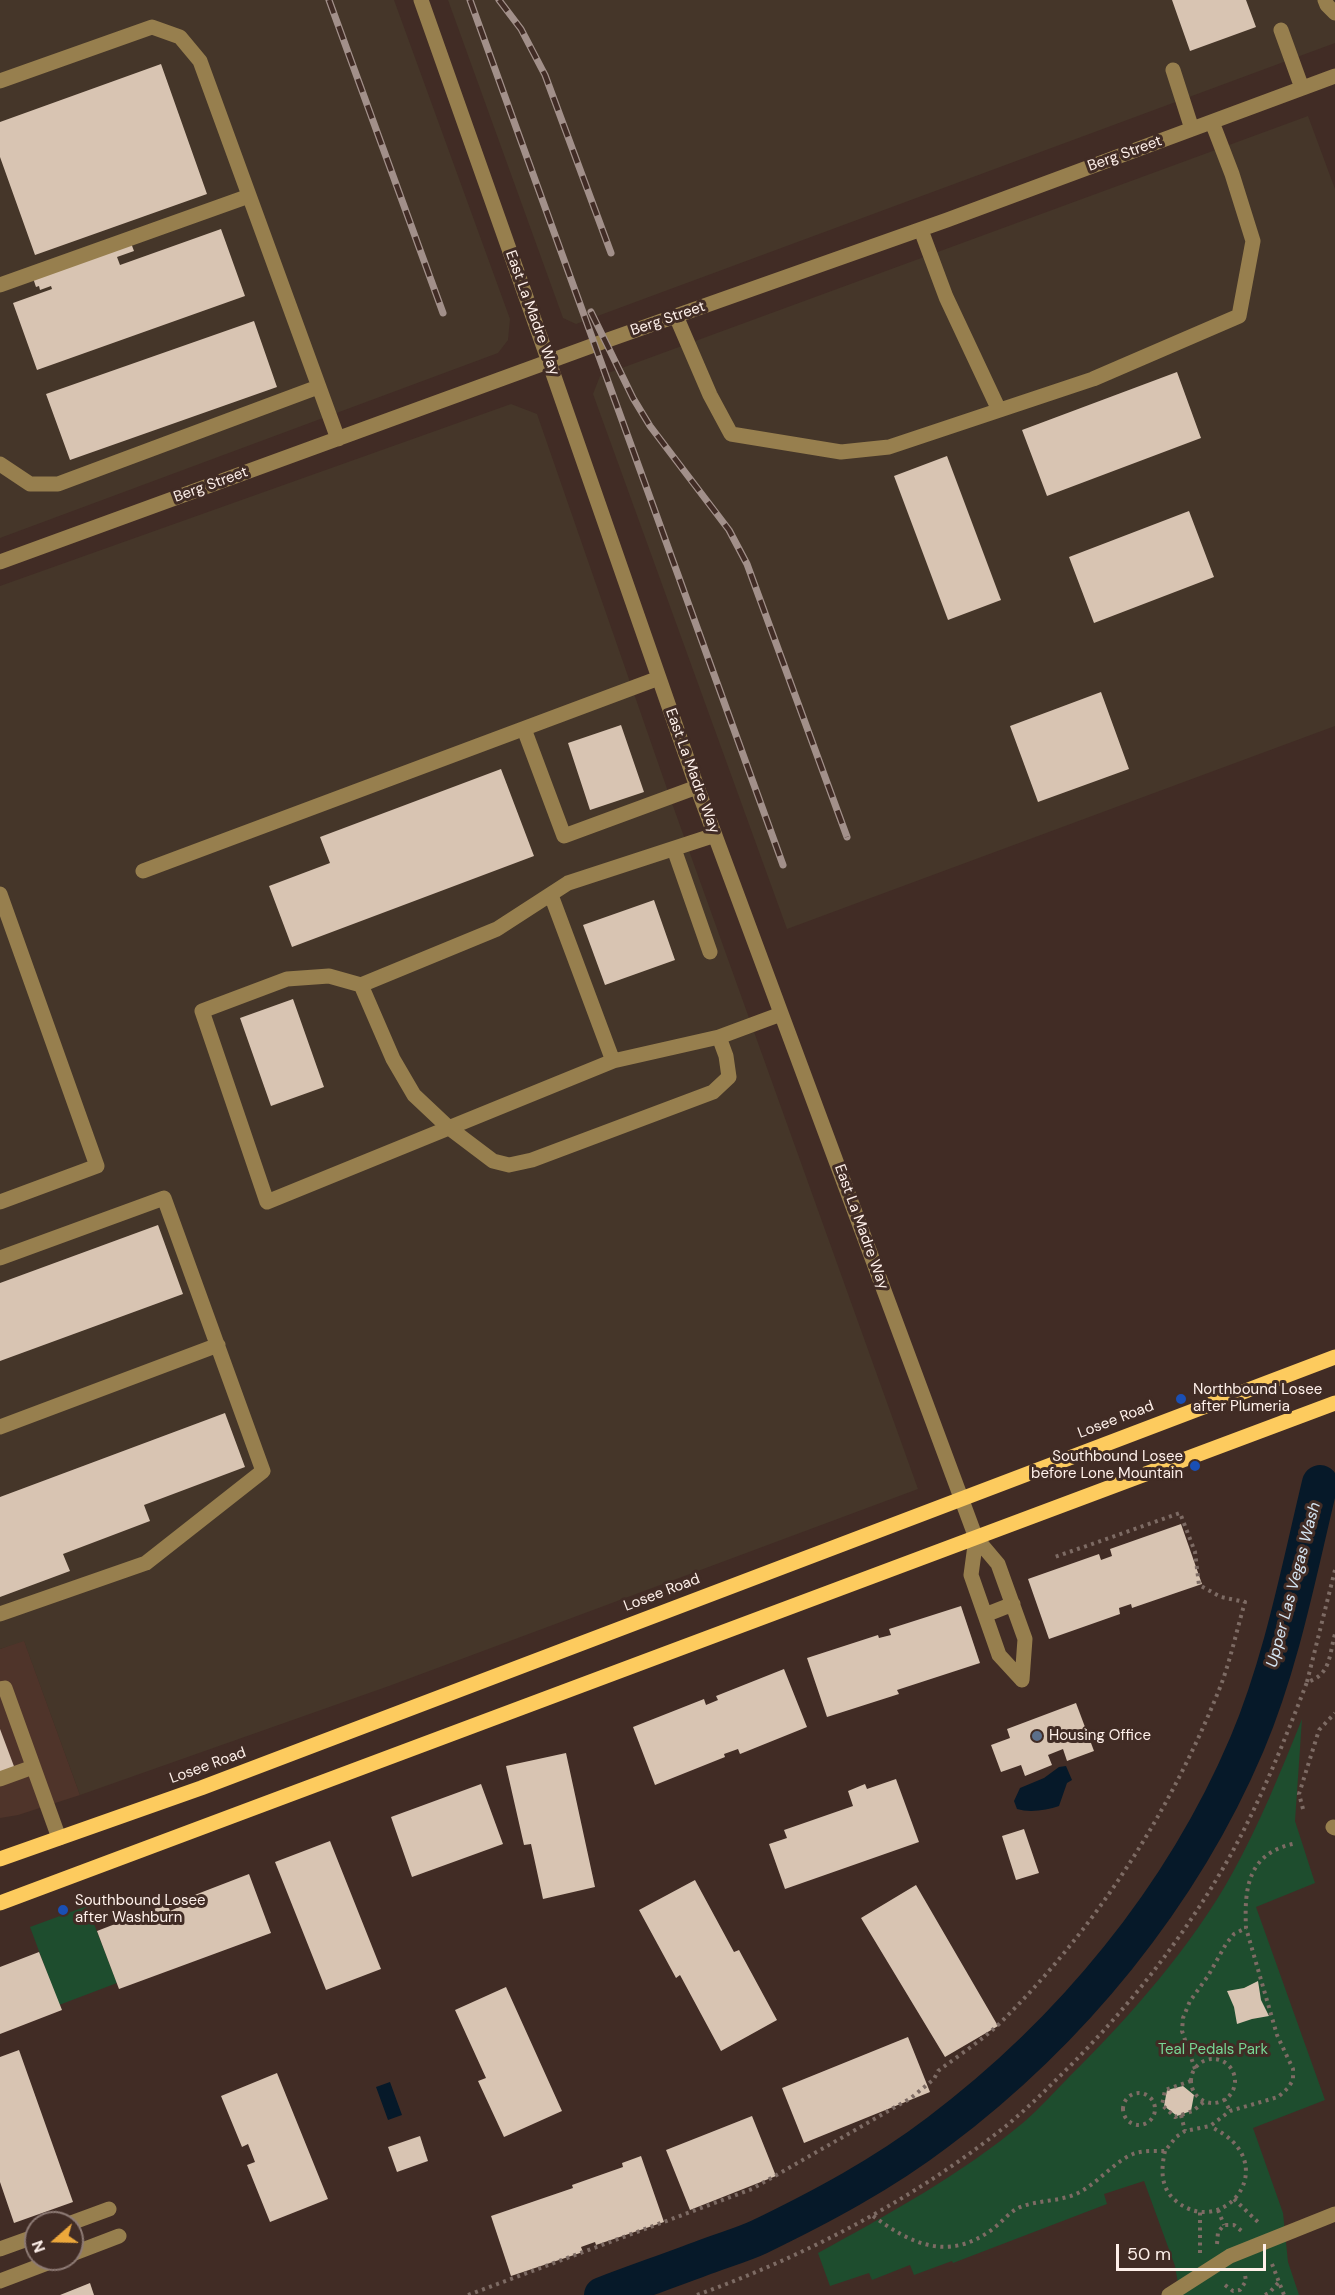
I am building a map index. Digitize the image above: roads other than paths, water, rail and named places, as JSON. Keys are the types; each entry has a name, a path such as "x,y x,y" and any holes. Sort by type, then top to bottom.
{"main road":[{"name":"Losee Road","path":"0,1860 201,1788 1335,1357"},
{"path":"0,1903 1335,1403"}],"street":[{"name":"East La Madre Way","path":"421,0 697,786 781,1014 976,1538 998,1564 1013,1604 1025,1640 1022,1680 999,1654 971,1575 976,1538"},
{"path":"1325,0 1335,13"},
{"path":"0,81 152,27 180,37 200,61 338,439"},
{"path":"1281,30 1302,88"},
{"path":"1173,69 1192,129"},
{"name":"Berg Street","path":"0,562 676,316 921,230 1335,76"},
{"path":"676,316 710,395 731,434 841,452 890,447 1093,379 1239,316 1253,241 1232,174 1212,122"},
{"path":"0,285 249,196"},
{"path":"921,230 946,297 999,410"},
{"path":"0,464 30,484 58,484 318,387"},
{"path":"143,871 659,678"},
{"path":"524,729 564,836 697,786"},
{"path":"715,835 568,883 497,929 361,985 328,976 287,979 202,1011 267,1202 613,1061 719,1037 781,1014"},
{"path":"674,849 711,952"},
{"path":"0,894 97,1166 0,1202"},
{"path":"551,895 613,1061"},
{"path":"361,985 393,1059 414,1095 448,1127 493,1161 509,1165 532,1160 713,1092 729,1077 726,1056 719,1037"},
{"path":"0,1258 164,1198 263,1471 146,1563 0,1614"},
{"path":"0,1427 218,1345"},
{"path":"985,1615 1013,1604"},
{"path":"0,1689 5,1688 59,1838"},
{"path":"0,1779 33,1767"},
{"path":"84,2218 109,2209"},
{"path":"1169,2295 1230,2256 1335,2214"},
{"path":"84,2249 119,2236"},
{"path":"0,2249 24,2242"},
{"path":"0,2282 24,2271"}],"water":[{"path":"1066,1766 1072,1780 1067,1783 1059,1806 1027,1811 1017,1809 1014,1801 1020,1788 1044,1778 1059,1767"},
{"path":"390,2082 402,2115 388,2120 376,2087"}],"waterway":[{"name":"Upper Las Vegas Wash","path":"602,2295 753,2240 874,2176 938,2132 987,2093 1077,2006 1156,1908 1190,1855 1221,1800 1247,1744 1280,1648 1320,1483"}],"railway":[{"path":"329,0 443,313"},
{"path":"470,0 783,865"},
{"path":"499,0 521,29 545,75 611,253"},
{"path":"591,312 633,398 650,426 729,530 747,564 847,837"}],"place":[{"name":"Northbound Losee after Plumeria","path":"1181,1399"},
{"name":"Southbound Losee before Lone Mountain","path":"1195,1466"},
{"name":"Housing Office","path":"1037,1736"},
{"name":"Southbound Losee after Washburn","path":"63,1910"}],"park label":[{"name":"Teal Pedals Park","path":"1213,2050"}]}
